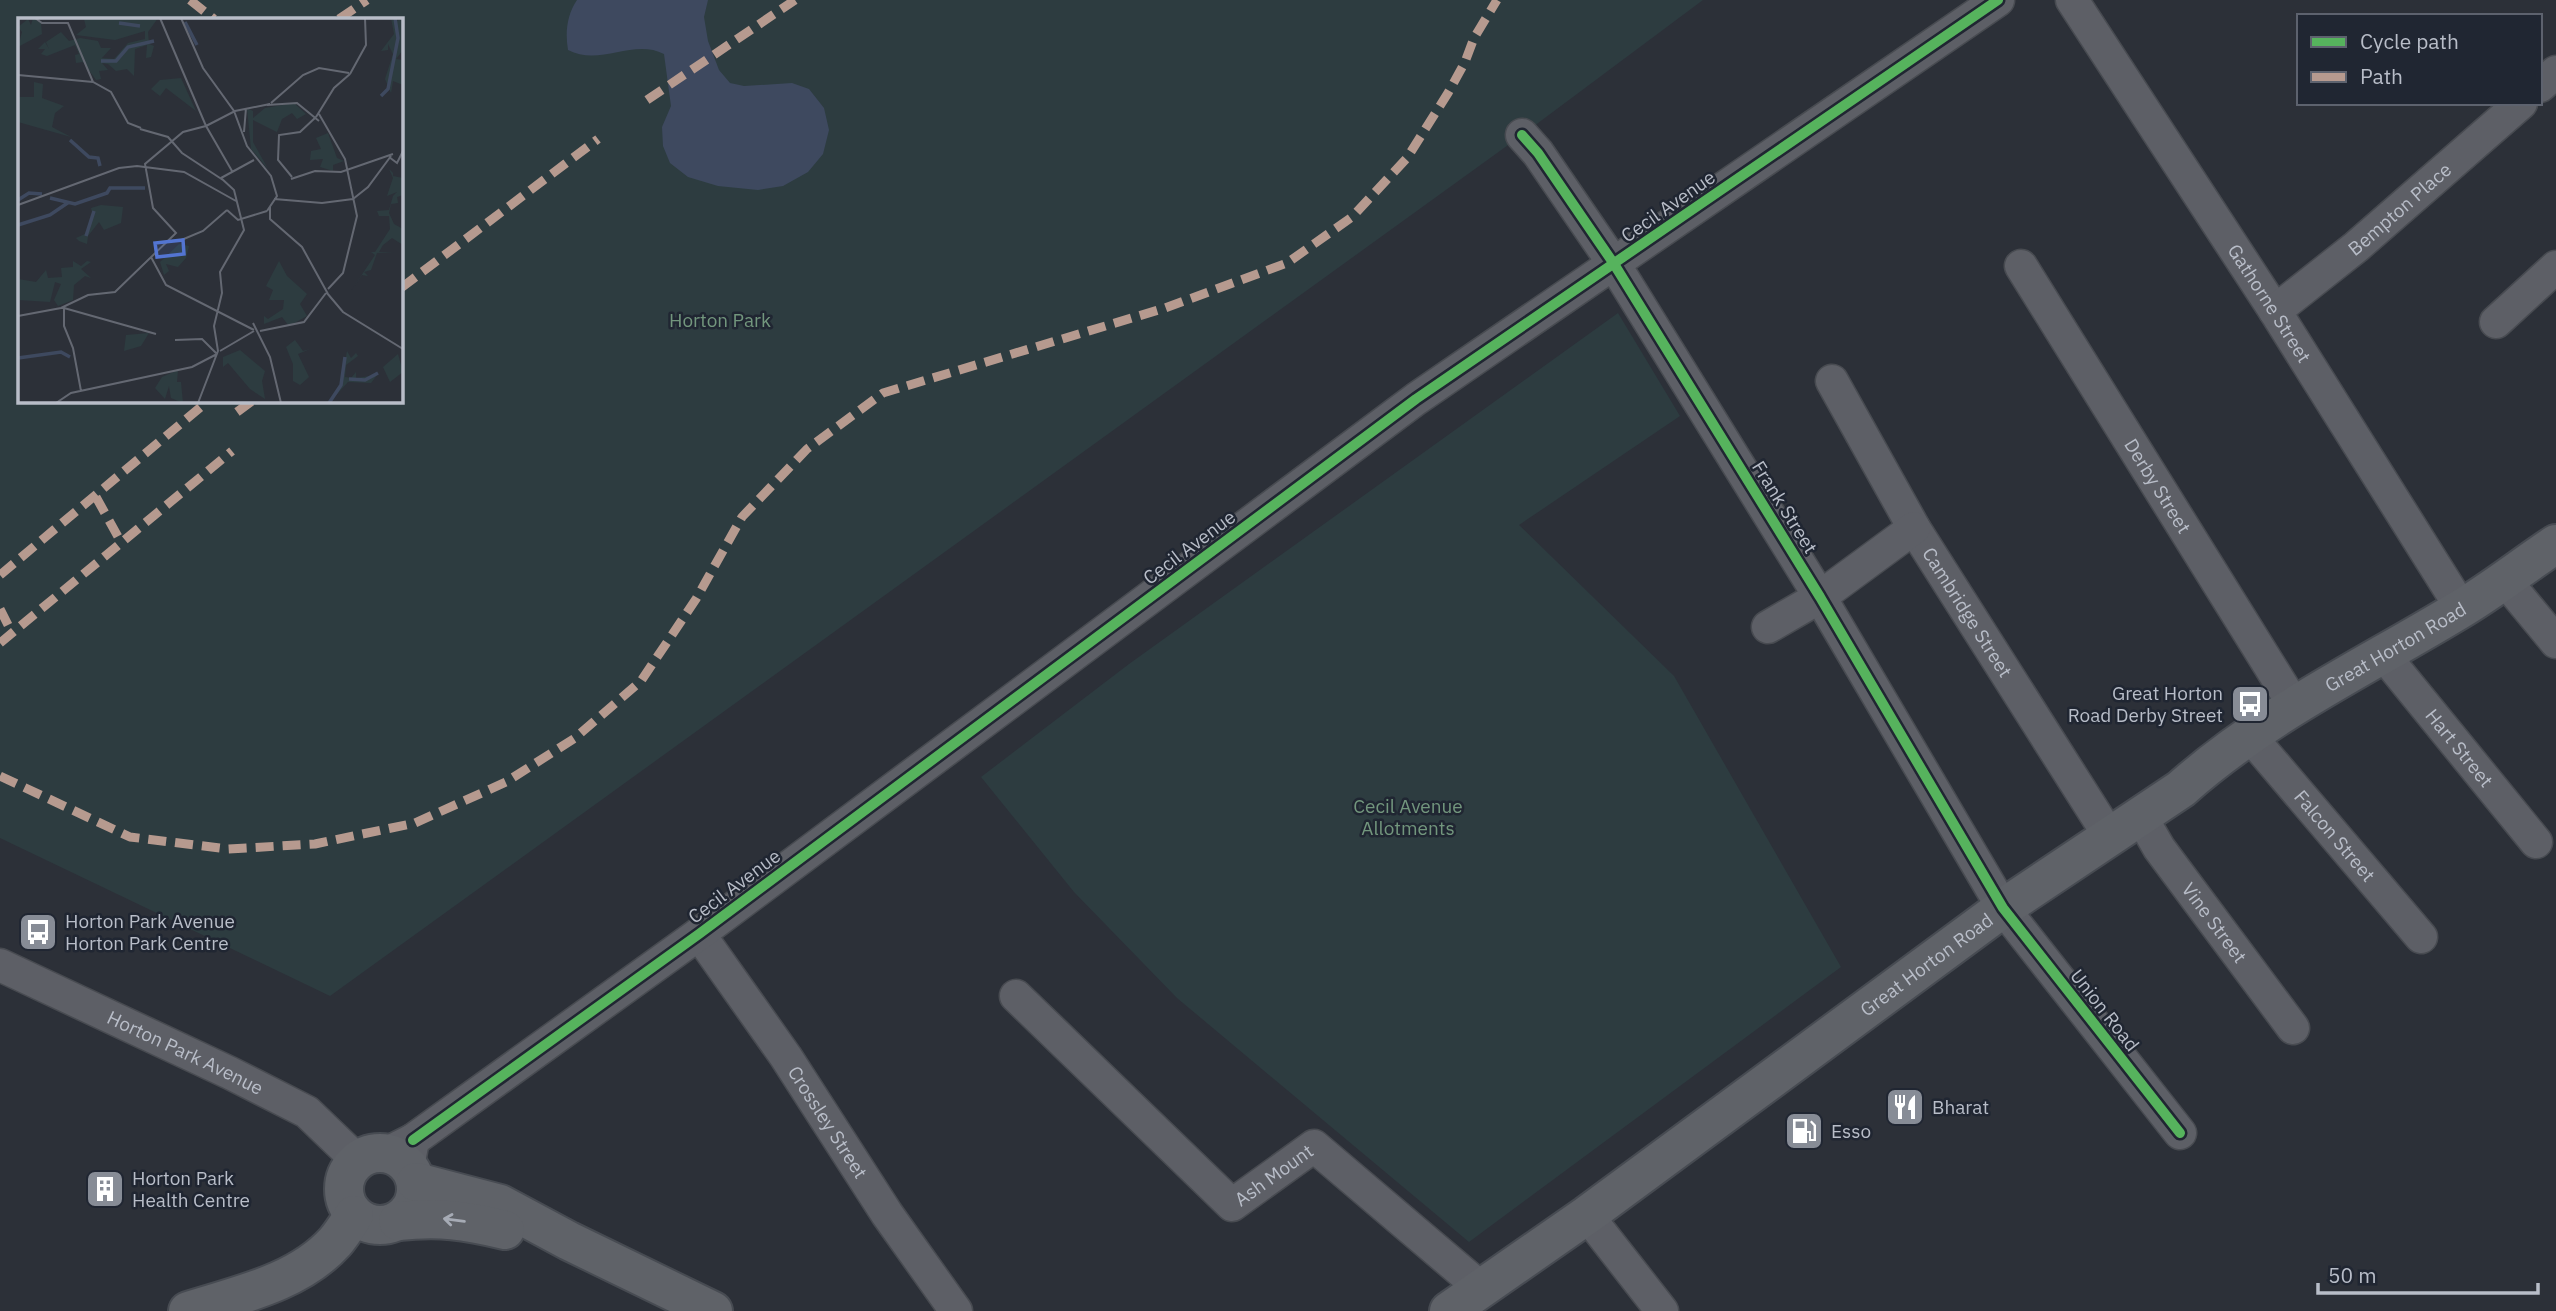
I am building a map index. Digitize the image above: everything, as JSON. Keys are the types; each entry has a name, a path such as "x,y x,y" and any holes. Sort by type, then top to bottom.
{"main road":[{"name":"Great Horton Road","path":"1449,1311 1587,1215 2003,908 2180,789 2206,766 2294,705 2462,609 2556,544"},
{"path":"396,1161 416,1193 407,1214 398,1221 375,1226 354,1215 347,1205 344,1193 349,1169 396,1161"},
{"name":"Horton Park Avenue","path":"396,1161 500,1204 713,1311"},
{"path":"188,1311 272,1284 306,1266 334,1242 354,1215"},
{"name":"Horton Park Avenue","path":"398,1221 435,1217 569,1241"}],"street":[{"name":"Cecil Avenue","path":"396,1161 1416,400 1998,0"},
{"name":"Gathorne Street","path":"2072,0 2276,311 2462,609"},
{"path":"2542,84 2556,72"},
{"name":"Bempton Place","path":"2276,311 2356,247 2519,105"},
{"name":"Frank Street","path":"1522,135 1538,153 1614,264 1819,597 2003,908"},
{"name":"Derby Street","path":"2021,266 2294,705"},
{"path":"2496,323 2556,267"},
{"name":"Cambridge Street","path":"1832,381 1914,528 2125,826"},
{"path":"1768,627 1819,597 1914,528"},
{"path":"2504,579 2556,642"},
{"name":"Hart Street","path":"2383,654 2536,842"},
{"name":"Falcon Street","path":"2250,736 2421,937"},
{"name":"Vine Street","path":"2125,826 2159,848 2293,1028"},
{"name":"Union Road","path":"2003,908 2180,1133"},
{"name":"Crossley Street","path":"699,934 786,1057 887,1214 956,1311"},
{"name":"Horton Park Avenue","path":"0,965 218,1067 396,1161"},
{"name":"Ash Mount","path":"1016,996 1232,1205 1314,1146 1481,1288"},
{"path":"1587,1215 1662,1311"}],"green space":[{"name":"Horton Park","path":"0,0 1703,0 1522,135 330,996 0,838"},
{"name":"Cecil Avenue Allotments","path":"1618,313 1680,416 1519,525 1674,676 1841,967 1469,1242 1177,998 1074,892 981,777 1129,664"}],"water":[{"path":"577,0 708,0 704,17 708,41 719,70 730,83 744,86 792,83 809,89 824,108 829,130 823,154 808,172 783,186 758,190 718,186 688,177 670,163 663,146 662,127 671,106 664,54 640,49 592,56 568,50 568,24"}],"marked path":[{"path":"190,0 213,18"},
{"path":"340,18 367,0"},
{"path":"647,100 795,0"},
{"path":"0,776 130,837 228,849 315,844 415,823 506,782 575,738 641,681 696,599 742,517 807,449 883,393 1165,308 1287,263 1352,217 1407,158 1448,93 1465,62 1474,38 1497,0"},
{"path":"402,287 598,139"},
{"path":"0,575 202,406 200,402"},
{"path":"237,412 251,402"},
{"path":"0,643 232,451"},
{"path":"96,497 121,542"},
{"path":"0,609 12,633"}],"cycle path":[{"path":"413,1140 699,934 1416,399 1998,0"},
{"path":"1522,135 1538,153 1614,264 1820,597 2003,908 2180,1133"}],"place":[{"name":"Great Horton Road Derby Street","path":"2250,704"},
{"name":"Horton Park Avenue Horton Park Centre","path":"38,932"},
{"name":"Bharat","path":"1905,1107"},
{"name":"Esso","path":"1804,1131"},
{"name":"Horton Park Health Centre","path":"105,1189"}]}
